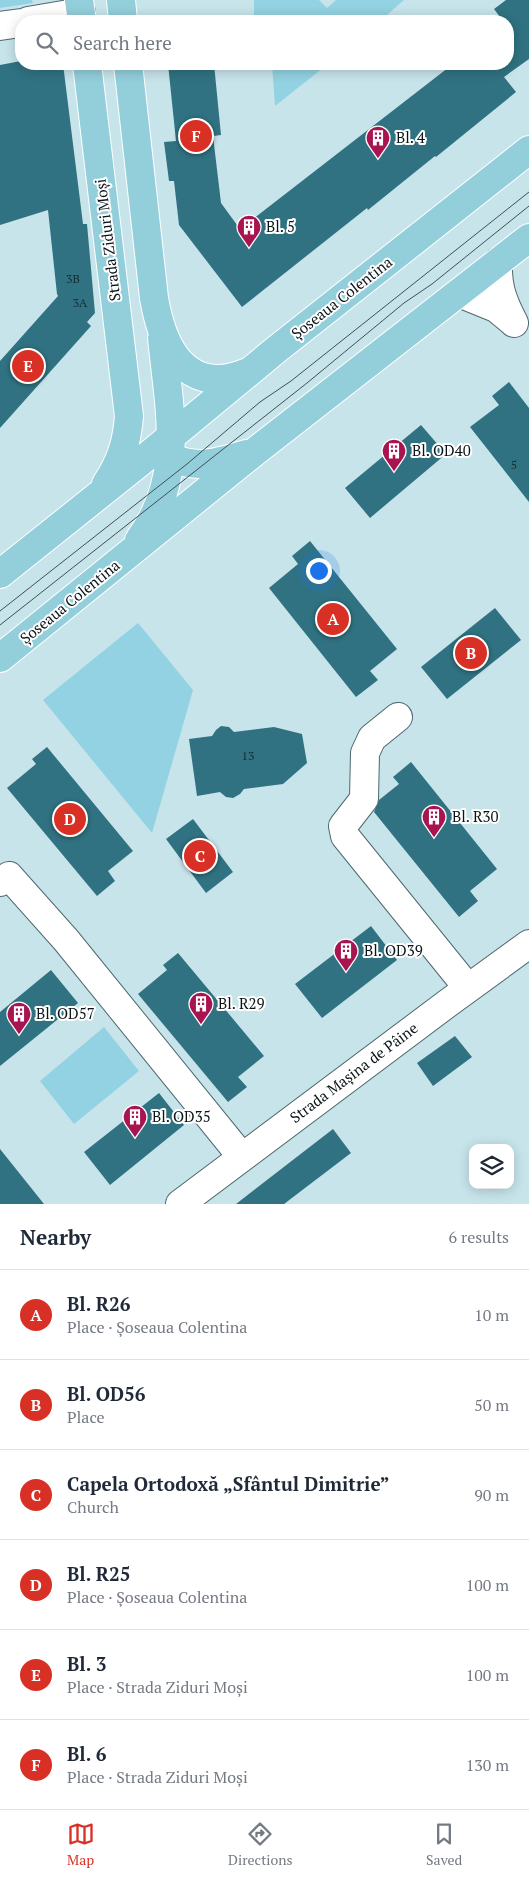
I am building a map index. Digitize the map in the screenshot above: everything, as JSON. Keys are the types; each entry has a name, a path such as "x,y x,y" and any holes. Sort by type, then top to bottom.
{"main road":[{"path":"121,0 122,15"},
{"name":"Strada Ziduri Moși","path":"88,70 129,416"},
{"path":"124,559 145,531 160,500 166,448 161,329 154,298 129,70"},
{"name":"Șoseaua Colentina","path":"0,574 96,498 166,448 250,372 529,150"},
{"name":"Șoseaua Colentina","path":"0,658 256,450 529,238"},
{"path":"161,329 170,350 179,361 198,375 220,380 250,372"},
{"path":"129,416 143,437 166,448"},
{"name":"Șoseaua Colentina","path":"96,498 120,462 128,434 129,416"},
{"name":"Șoseaua Colentina","path":"166,448 187,464 204,465 256,450"}],"street":[{"path":"60,15 81,11"},
{"path":"0,26 15,23"},
{"path":"459,293 496,308 514,323 503,303 499,288 498,262"},
{"path":"398,717 372,738 365,753 364,799 343,826 345,836 468,988"},
{"path":"0,882 9,876 66,940 242,1157"},
{"name":"Strada Mașina de Pâine","path":"180,1204 529,944"}],"shaded area":[{"path":"0,0 32,0 33,3 0,8"},
{"path":"254,0 319,0 327,8 336,0 404,0 387,15 254,15"},
{"path":"272,70 320,70 275,106"},
{"path":"138,623 193,690 152,833 43,700"},
{"path":"104,1027 139,1071 74,1124 40,1081"}],"building":[{"path":"506,0 529,0 529,59 514,70 514,15 498,15 494,9"},
{"path":"15,62 15,70 64,70 83,224 87,224 95,313 87,322 91,326 0,428 0,361 58,296 48,210 0,225 0,65"},
{"path":"169,70 215,70 221,135 213,136 221,203 240,229 445,70 514,70 504,77 516,92 436,157 368,210 367,208 242,307 179,225 174,181 169,181 164,142 176,141"},
{"path":"509,382 529,408 529,502 470,427 499,405 492,396"},
{"name":"Bl. OD40","path":"421,425 446,454 370,518 345,488"},
{"path":"310,541 397,649 370,671 378,680 356,697 269,588 298,564 292,556"},
{"path":"495,608 521,640 447,699 421,667"},
{"path":"221,726 229,727 234,732 274,727 302,734 307,763 283,784 244,789 233,798 226,797 220,792 197,796 189,739 212,736"},
{"path":"47,747 133,851 108,871 115,881 97,896 7,788 36,764 32,759"},
{"name":"Bl. R30","path":"411,762 497,869 470,891 478,901 459,917 374,812 379,800 399,784 393,777"},
{"path":"193,819 233,872 206,893 166,839"},
{"name":"Bl. OD39","path":"371,926 397,960 322,1018 295,984"},
{"name":"Bl. R29","path":"178,953 264,1056 238,1077 247,1087 228,1102 138,994 167,970 163,965"},
{"name":"Bl. OD57","path":"51,970 78,1003 0,1066 0,1012"},
{"path":"455,1036 472,1057 433,1086 417,1063"},
{"name":"Bl. OD35","path":"159,1093 184,1125 110,1185 84,1152"},
{"path":"333,1129 351,1153 284,1204 236,1204"},
{"path":"0,1149 44,1204 0,1204"}],"tram line":[{"path":"0,611 187,464 260,402 291,381 529,192"},
{"path":"0,625 307,383 404,303 432,284 529,206"}],"place":[{"name":"Bl. 6","path":"196,136"},
{"name":"Bl. 4","path":"378,159"},
{"name":"Bl. 5","path":"249,248"},
{"name":"Bl. 3","path":"28,366"},
{"name":"Bl. OD40","path":"394,472"},
{"name":"Bl. R26","path":"333,619"},
{"name":"Bl. OD56","path":"471,653"},
{"name":"Bl. R25","path":"70,819"},
{"name":"Bl. R30","path":"434,838"},
{"name":"Capela Ortodoxă „Sfântul Dimitrie”","path":"200,856"},
{"name":"Bl. OD39","path":"346,972"},
{"name":"Bl. R29","path":"201,1025"},
{"name":"Bl. OD57","path":"19,1035"},
{"name":"Bl. OD35","path":"135,1138"}]}
